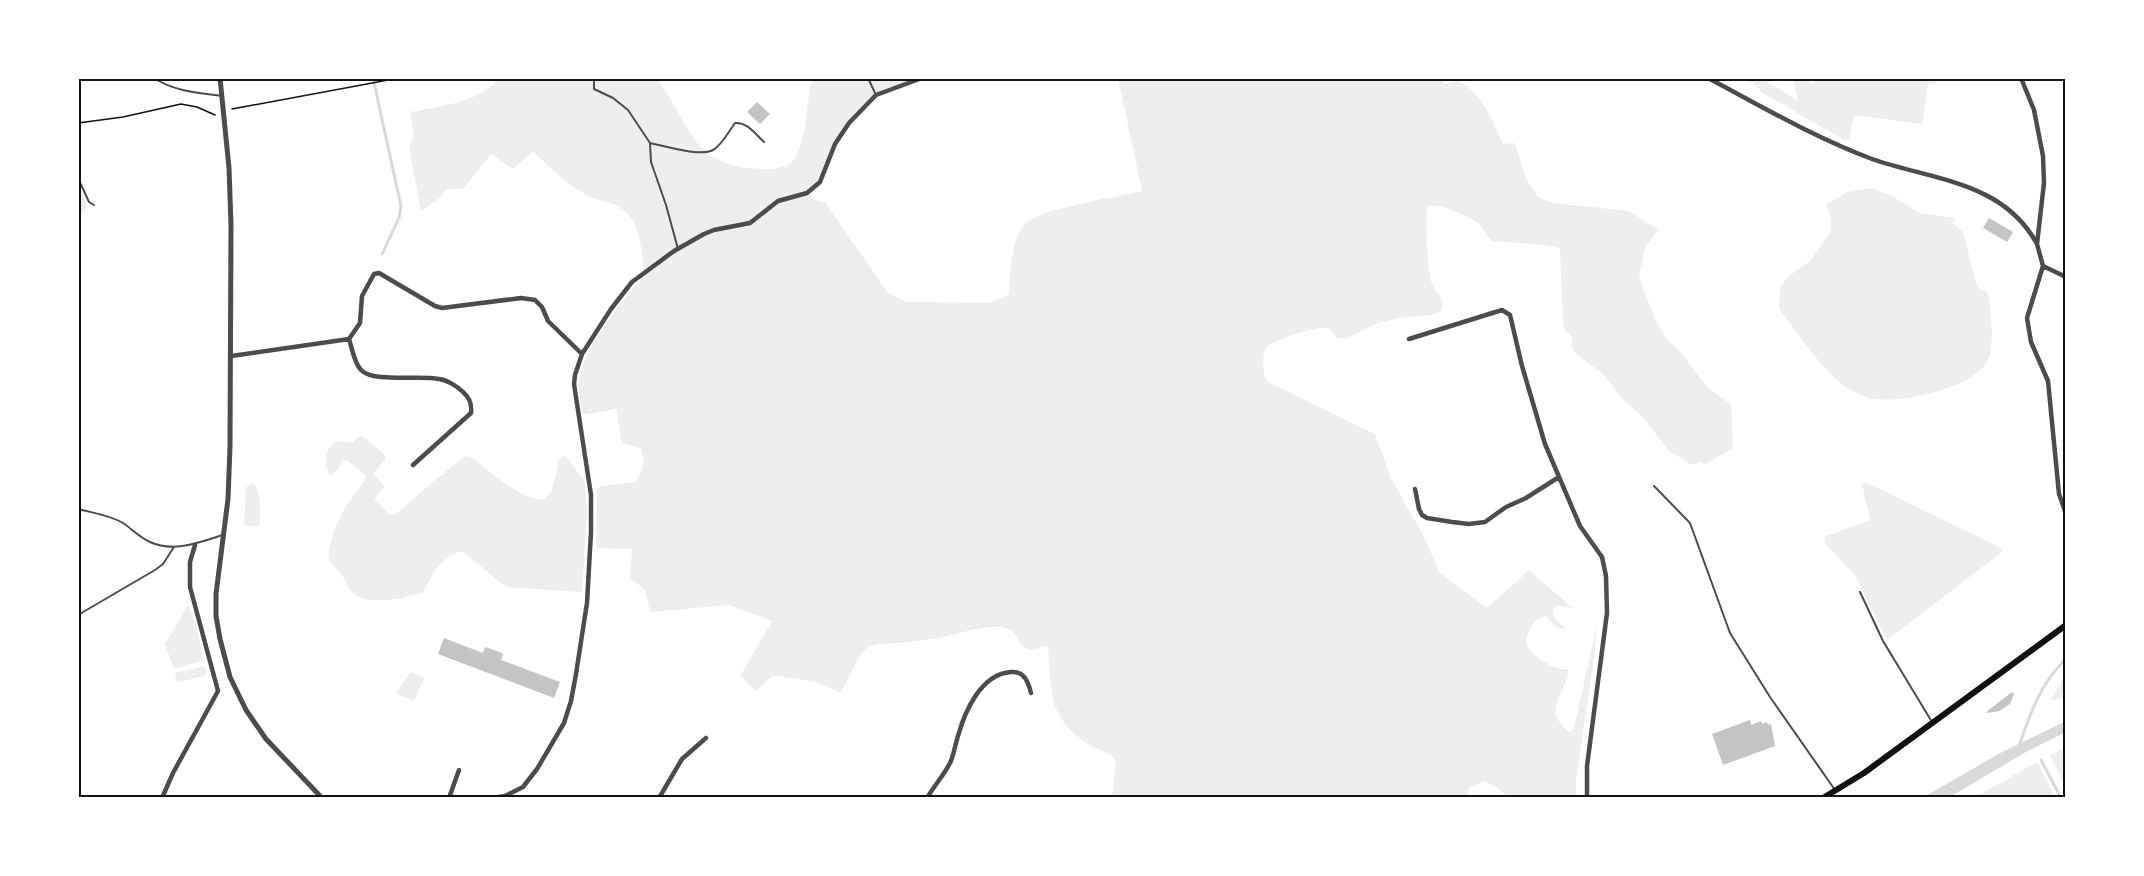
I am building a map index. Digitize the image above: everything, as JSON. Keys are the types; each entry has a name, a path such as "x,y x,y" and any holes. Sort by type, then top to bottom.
{"main road":[{"path":"1823,798 1864,773 2066,625"}],"street":[{"path":"220,78 225,119 231,225 231,356 230,447 224,535 216,594 216,616 230,677 246,710 256,727 322,798"},
{"path":"493,798 505,796 523,787 537,770 564,723 574,683 587,603 591,531 591,495 574,384 582,354 626,289 643,274 678,249 714,230 750,223 778,201 807,193 820,182 835,144 849,123 876,95 922,78"},
{"path":"1708,78 1813,133 1872,159 1936,176 1982,192 2014,213 2028,227 2037,244 2043,266 2027,318 2031,342 2048,381 2059,494 2066,514"},
{"path":"2020,78 2037,121 2043,163 2044,183 2037,244"},
{"path":"2043,266 2066,277"},
{"path":"231,356 349,339 360,323 364,290 374,274 379,273 442,308 520,298 535,300 542,307 548,321 582,354"},
{"path":"1409,339 1502,310 1510,315 1537,419 1580,525 1602,557 1608,594 1603,655 1587,766 1587,798"},
{"path":"349,339 359,368 363,372 381,377 438,378 454,385 471,401 471,413 413,465"},
{"path":"1415,489 1422,515 1440,521 1469,524 1491,519 1506,507 1559,477"},
{"path":"162,798 173,773 218,691 190,587 190,562 195,545"},
{"path":"927,798 949,764 963,720 983,685 999,674 1016,672 1022,674 1026,679 1031,693"},
{"path":"659,798 682,759 706,738"},
{"path":"449,798 459,770"}],"lane":[{"path":"154,78 191,92 222,96"},
{"path":"594,78 594,88 613,98 628,110 650,143 651,162 678,249"},
{"path":"868,78 876,95"},
{"path":"650,143 707,152 714,149 735,123 747,126 764,142"},
{"path":"78,178 89,202 94,205"},
{"path":"1654,486 1690,523 1730,633 1770,697 1835,790"},
{"path":"78,509 117,520 150,542 162,546 195,545 224,535"},
{"path":"78,615 155,570 163,564 174,547"},
{"path":"1860,592 1883,641 1932,722"}],"path":[{"path":"224,110 399,78"},
{"path":"78,123 123,117 181,104 197,107 225,119"}],"shaded area":[{"path":"499,78 656,78 687,128 707,152 721,161 739,167 764,169 786,165 796,156 804,130 811,84 815,78 922,78 875,95 849,123 835,144 820,182 807,193 815,200 825,202 888,293 906,302 991,303 1009,294 1014,246 1026,223 1064,208 1142,191 1118,78 1438,78 1445,84 1457,82 1464,84 1477,95 1503,144 1515,143 1526,179 1538,197 1553,203 1629,211 1658,229 1645,248 1639,277 1655,319 1666,338 1683,355 1708,388 1731,404 1733,448 1704,465 1702,461 1692,465 1669,451 1641,415 1623,400 1603,374 1575,353 1572,349 1572,337 1564,329 1563,322 1560,248 1493,241 1477,222 1460,213 1438,206 1427,206 1426,234 1431,280 1443,302 1441,312 1397,318 1375,324 1346,339 1336,338 1326,328 1296,334 1268,346 1263,359 1264,370 1268,382 1375,434 1390,476 1423,535 1440,573 1487,608 1529,570 1574,609 1559,605 1553,608 1556,620 1565,627 1565,630 1555,626 1546,616 1541,617 1532,625 1526,643 1543,661 1569,672 1556,709 1560,723 1568,731 1572,731 1575,724 1597,623 1576,780 1576,798 1508,798 1498,788 1485,781 1469,787 1466,798 1112,798 1116,761 1109,754 1077,736 1059,715 1052,692 1048,648 1046,646 1035,649 1023,647 1011,631 999,627 870,647 862,653 840,693 817,682 778,676 772,676 756,691 740,676 772,621 729,605 650,612 645,590 630,578 632,549 596,548 597,490 601,486 634,482 643,466 640,448 622,443 616,409 583,415 579,390 582,369 595,341 615,311 644,277 640,244 633,220 620,207 591,197 575,188 533,151 513,169 491,154 463,189 446,189 440,198 421,211 409,148 414,136 410,112 470,98 481,93"},
{"path":"1743,78 1762,78 1798,101 1793,78 1804,78 1811,83 1823,78 1937,78 1935,84 1928,84 1922,124 1854,115 1849,139 1844,140 1761,92 1757,86"},
{"path":"78,182 87,207 78,219"},
{"path":"1873,188 1894,197 1919,213 1956,218 1952,223 1963,232 1977,287 1988,292 1992,333 1989,357 1982,368 1970,377 1936,392 1883,400 1862,396 1839,382 1830,373 1779,309 1780,287 1789,276 1811,260 1831,231 1831,218 1826,205 1847,192"},
{"path":"362,436 385,455 385,460 373,474 385,487 374,499 389,514 395,515 465,456 471,457 516,491 536,499 545,499 552,490 560,457 565,455 584,480 587,511 582,592 506,587 462,551 442,562 422,593 385,600 365,599 357,596 331,564 328,555 339,520 366,476 346,459 330,475 326,462 329,448 335,441 353,443"},
{"path":"1865,482 1991,543 2000,548 2002,552 1887,640 1855,575 1825,544 1824,537 1870,520 1862,484"},
{"path":"253,483 260,502 260,524 257,527 244,525 246,487"},
{"path":"188,605 195,621 204,660 174,669 165,644"},
{"path":"205,667 207,674 177,682 175,673"},
{"path":"411,672 424,678 414,701 396,693"},
{"path":"2066,675 2066,697 2051,699"},
{"path":"2062,723 2066,724 2066,732 2026,752 1948,798 1922,798 2002,752"},
{"path":"2066,746 2066,788 2050,756"},
{"path":"2035,763 2039,765 2055,798 1974,798"}],"building":[{"path":"757,102 770,114 760,124 747,112"},
{"path":"1989,218 2013,232 2007,242 1983,228"},
{"path":"444,638 483,653 485,647 500,652 503,654 501,660 560,682 554,698 438,654"},
{"path":"2012,692 2014,694 2010,704 1999,711 1986,712"},
{"path":"1750,720 1751,725 1761,721 1762,724 1767,722 1768,725 1771,724 1775,746 1723,765 1712,734"}],"waterway":[{"path":"373,78 401,206 399,218 382,254"},
{"path":"2019,746 2043,688 2066,659"},
{"path":"2041,760 2061,798"}]}
